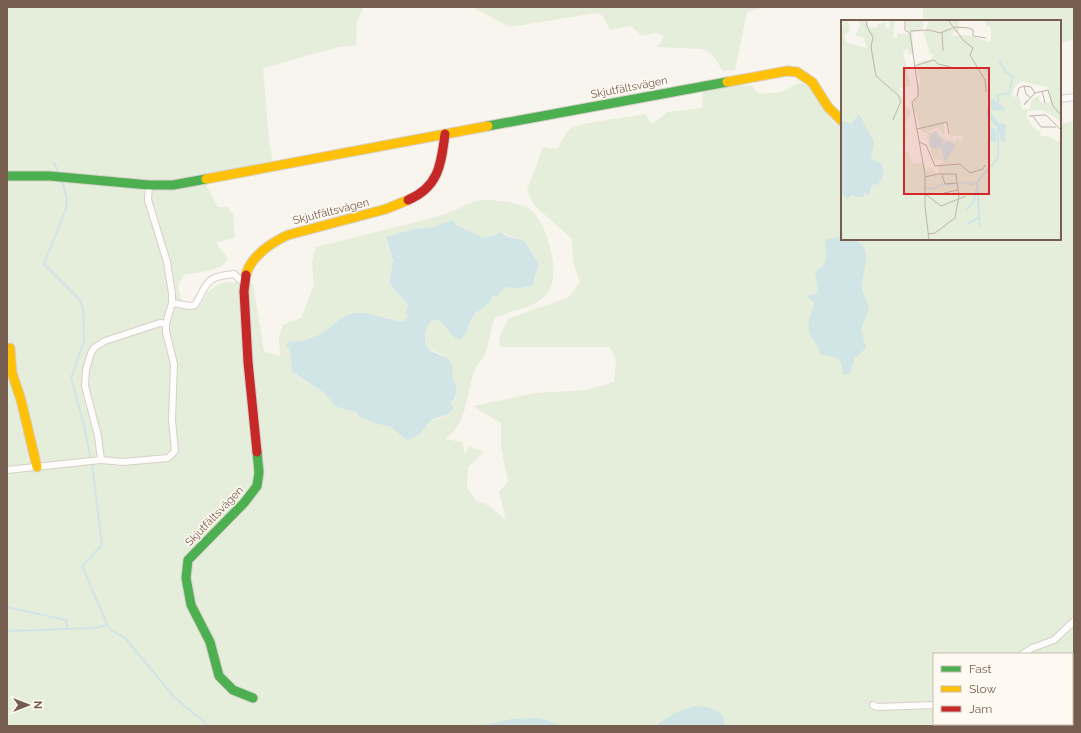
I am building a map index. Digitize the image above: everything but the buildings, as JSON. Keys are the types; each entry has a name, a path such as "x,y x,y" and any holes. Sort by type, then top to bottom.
{"street":[{"name":"Skjutfältsvägen","path":"253,698 233,690 219,676 210,642 200,619 193,609 186,572 188,560 244,503 257,486 259,472 248,362 245,284 247,270 253,260 288,234 386,209 422,194 437,172 445,142 445,134 700,86 795,71 804,74 809,78 829,109 841,120"},
{"path":"1061,99 1074,97"},
{"path":"8,178 86,178 149,185 184,183 445,134"},
{"path":"7,470 101,460 123,462 168,458 174,451 172,420 174,364 166,332 166,324 172,303 172,292 167,262 148,200 149,185"},
{"path":"172,303 190,306 194,305 207,282 212,278 234,274 245,284"},
{"path":"101,460 98,436 87,398 84,378 94,348 105,341 160,323 166,324"},
{"path":"10,348 9,374 21,400 37,467"},
{"path":"1024,653 1032,648 1054,640 1074,621"},
{"path":"873,705 877,707 933,705"}],"green space":[{"path":"7,7 364,7 357,20 356,45 339,47 263,68 269,140 274,170 204,181 218,207 227,207 233,214 235,238 217,242 218,246 228,258 225,263 209,271 184,275 178,286 182,304 200,306 210,291 221,284 228,282 253,284 264,351 280,356 279,336 283,325 301,318 314,285 312,262 316,247 426,219 453,211 480,200 512,203 531,210 543,226 551,250 553,275 551,286 547,294 536,303 495,318 485,354 476,367 462,416 453,432 445,439 462,442 465,454 470,446 484,452 468,467 467,488 476,500 489,506 506,520 499,492 508,482 501,447 501,423 473,406 535,393 586,390 614,382 616,360 610,347 501,347 499,338 508,319 569,297 580,282 573,261 572,239 534,205 527,190 543,147 557,149 569,130 592,122 644,114 653,124 667,112 702,108 703,87 728,85 752,86 759,94 780,92 799,83 808,85 832,121 841,125 841,240 1061,240 1061,124 1074,121 1074,726 7,726","holes":["453,220 456,225 484,238 492,236 497,232 525,242 536,257 537,268 534,279 528,286 514,289 505,287 482,307 471,320 463,337 449,331 439,320 430,321 428,324 426,338 429,349 445,356 453,369 452,379 458,390 455,399 451,403 453,410 444,417 432,420 407,439 389,426 376,424 359,416 356,412 336,407 323,392 292,372 290,341 298,341 313,337 325,331 348,315 359,313 372,314 403,321 408,317 406,311 408,305 389,283 393,264 386,237 413,229 433,227"]},
{"path":"472,7 766,7 747,12 735,70 723,71 712,54 701,49 657,47 665,36 654,33 642,36 631,26 610,30 602,15 596,13 510,27"},
{"path":"923,7 1074,7 1074,39 1061,44 1061,20 925,20 923,16"}],"shaded area":[{"path":"453,220 456,225 484,238 499,232 509,237 525,241 539,264 532,285 517,289 505,287 497,296 493,296 488,304 475,314 466,333 461,339 455,338 439,320 431,321 427,327 425,339 426,343 429,349 433,352 449,359 453,369 452,379 457,388 455,397 451,403 454,408 446,415 432,420 419,434 407,440 389,426 376,424 359,416 356,412 336,407 323,392 292,372 290,349 286,345 290,341 308,339 317,335 349,314 366,313 403,321 408,317 406,311 408,305 389,283 393,261 386,237 413,229 433,227"},
{"path":"841,236 841,240 853,240 860,243 866,254 862,288 869,309 861,329 866,348 855,358 850,374 843,375 842,365 838,359 822,355 820,353 808,327 814,302 807,297 809,295 814,295 818,291 815,272 824,265 826,259 825,240"},
{"path":"695,706 707,707 718,711 724,717 724,726 655,726 675,713"},
{"path":"536,718 548,720 561,726 457,726 488,724 511,719"}],"waterway":[{"path":"54,163 59,173"},
{"path":"62,180 67,199 66,209 44,264 80,300 83,308 84,341 71,378 84,425 90,456"},
{"path":"92,464 102,545 82,566 107,624"},
{"path":"7,607 66,620 67,628"},
{"path":"7,631 94,628 107,625 111,630 125,638 175,698 209,726"}],"traffic: fast":[{"path":"488,126 727,82"},
{"path":"7,176 50,176 149,185 173,185 206,179"},
{"path":"253,698 233,690 219,676 210,642 191,605 186,578 188,560 244,503 257,486 259,472 257,452"}],"traffic: slow":[{"path":"727,82 787,71 797,72 812,82 828,107 841,120"},
{"path":"206,179 488,126"},
{"path":"246,275 248,268 262,251 288,235 386,209 408,200"},
{"path":"10,348 12,373 21,400 37,467"}],"traffic: jam":[{"path":"408,200 418,195 426,188 437,173 440,165 445,134"},
{"path":"246,275 244,291 248,362 257,452"}]}
